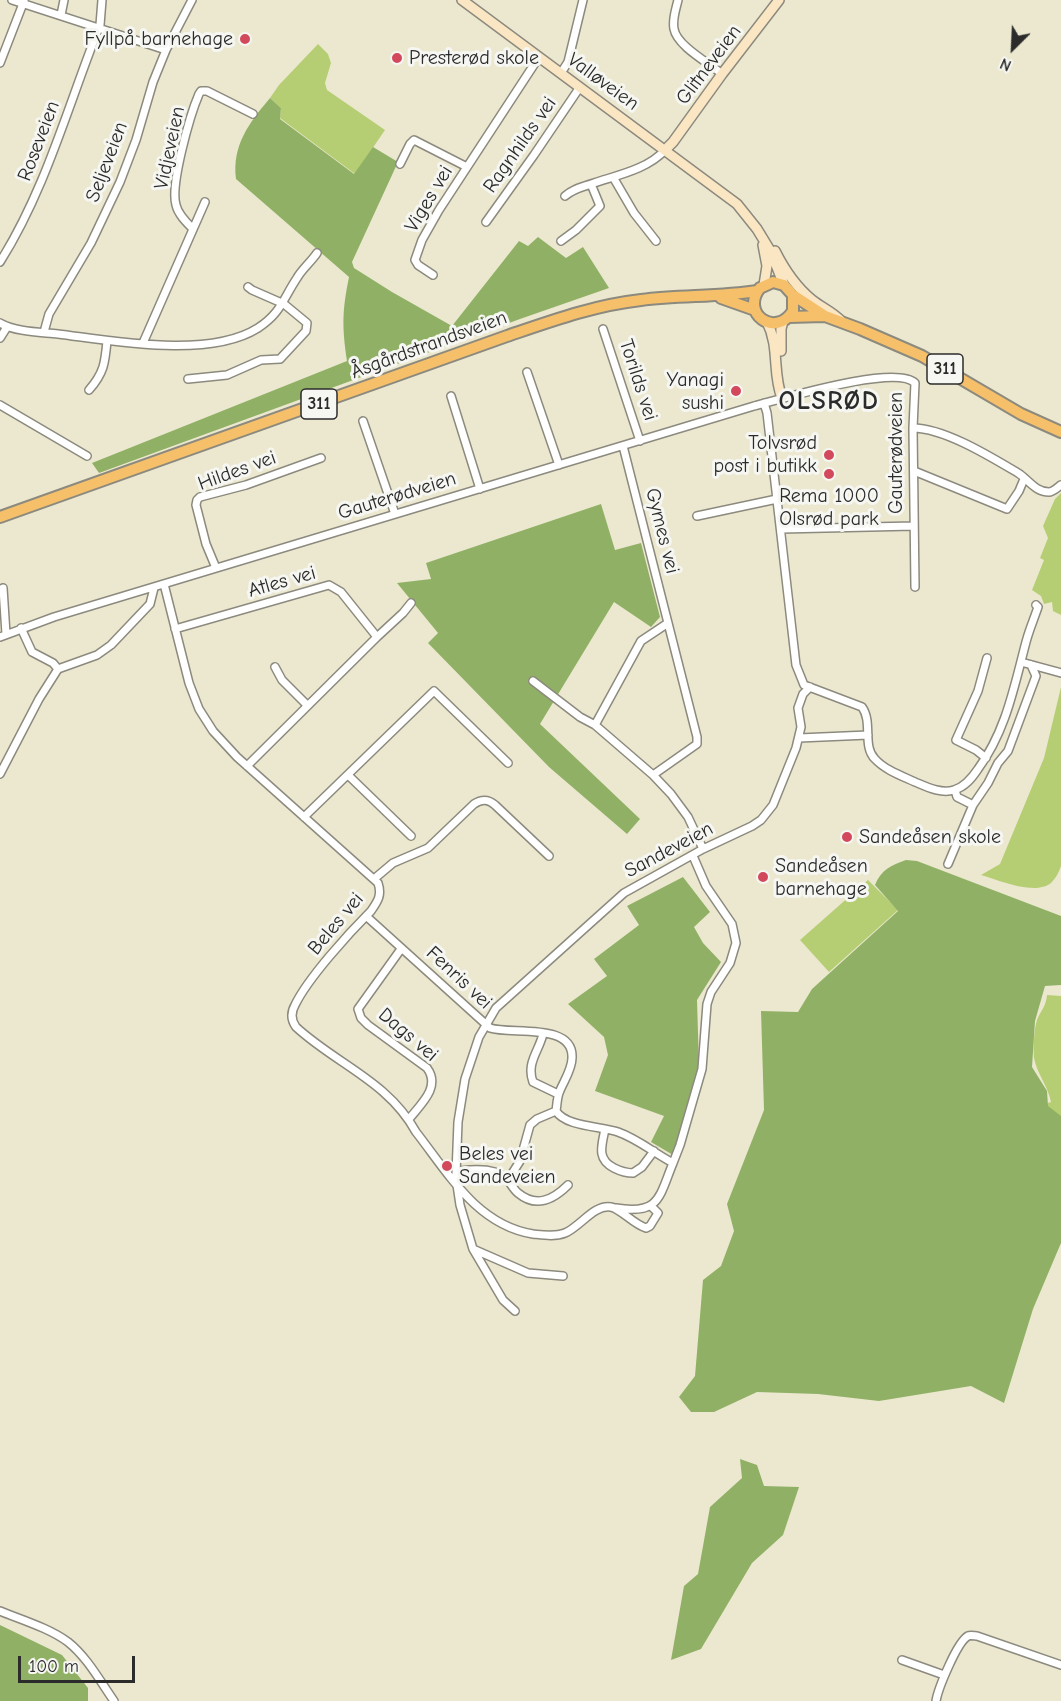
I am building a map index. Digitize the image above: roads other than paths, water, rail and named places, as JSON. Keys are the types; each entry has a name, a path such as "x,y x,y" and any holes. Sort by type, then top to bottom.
{"main road":[{"name":"Valløveien","path":"462,0 737,204 758,229 771,252 784,285"},
{"name":"Glitneveien","path":"665,150 678,136 779,0"},
{"path":"758,229 806,295 833,312 842,322"},
{"name":"Valløveien","path":"760,288 767,266 763,239"},
{"name":"311","path":"760,288 773,282 784,285 793,296 825,316 922,356 1021,414 1061,432"},
{"path":"755,310 754,300 760,288"},
{"name":"Åsgårdstrandsveien","path":"0,517 590,309 631,301 706,296 760,288"},
{"name":"Åsgårdstrandsveien","path":"706,296 727,299 755,310"},
{"path":"782,398 784,389 780,342 786,319 794,307 793,296"},
{"name":"311","path":"755,310 760,318 776,323 786,319 825,316"},
{"path":"767,322 775,342 778,387 782,398"}],"street":[{"path":"12,0 24,2 166,50"},
{"path":"61,15 63,0"},
{"name":"Roseveien","path":"0,262 22,225 36,194 99,28 102,0"},
{"name":"Seljeveien","path":"44,332 49,314 91,243 120,182 136,140 153,82 166,50 192,0"},
{"path":"561,73 568,62 583,0"},
{"path":"678,0 674,20 676,36 722,74"},
{"path":"0,63 24,2"},
{"name":"Viges vei","path":"433,275 418,265 415,255 439,210 539,57"},
{"name":"Ragnhilds vei","path":"486,222 580,87"},
{"name":"Vidjeveien","path":"192,228 177,208 175,196 185,137 199,94 201,91 207,91 253,114"},
{"name":"Viges vei","path":"400,164 414,140 467,167"},
{"path":"565,196 577,187 613,177 656,160 665,150"},
{"path":"613,177 634,213 656,241"},
{"path":"561,242 600,206 591,184"},
{"path":"143,343 205,202"},
{"path":"0,338 3,325 107,341 195,345 231,339 259,327 284,304 296,279 317,254"},
{"path":"188,379 227,375 261,360 280,359 307,328 307,323 284,304 252,291 248,287"},
{"name":"Torilds vei","path":"603,329 640,441"},
{"path":"89,390 98,380 104,368 107,341"},
{"path":"527,372 559,465"},
{"name":"Gauterødveien","path":"3,588 3,636 21,628 216,568 764,403 857,380 906,378 915,383 913,428 915,587"},
{"path":"451,396 480,489"},
{"path":"764,403 796,665 802,682 862,707 866,714 870,753 876,761 921,784 942,791 955,790 965,784 986,758 1007,716 1026,641 1038,607 1036,605"},
{"path":"0,405 87,456"},
{"path":"363,421 396,514"},
{"path":"913,428 947,435 1019,473 1030,485 1049,492 1061,485"},
{"name":"Gymes vei","path":"623,446 698,737 697,744 689,751 653,775"},
{"name":"Hildes vei","path":"216,568 206,544 196,505 197,500 200,497 321,458"},
{"path":"914,471 1007,509 1024,479"},
{"path":"697,516 777,499"},
{"path":"781,529 914,526"},
{"name":"Beles vei","path":"164,584 189,683 200,709 226,746 378,883 380,894 378,900 313,978 295,1005 292,1022 304,1035 373,1082 409,1119 416,1132 475,1205 497,1222 511,1229 536,1234 560,1234 571,1230 603,1208 639,1210 651,1206"},
{"name":"Atles vei","path":"175,629 329,585 341,592 377,637"},
{"path":"0,774 39,699 58,669 97,656 111,645 150,604 154,588"},
{"path":"247,766 307,705 404,613 411,603"},
{"path":"595,725 641,641 668,623"},
{"path":"21,628 32,652 53,663 58,669"},
{"path":"986,758 956,740 975,699 987,658"},
{"path":"1021,662 1061,673"},
{"path":"948,864 973,804 1008,751 1018,728 1036,676 1031,665"},
{"path":"275,667 282,680 307,705"},
{"path":"532,681 595,725 653,775 688,817 703,849"},
{"name":"Sandeveien","path":"514,1311 495,1288 473,1249 460,1205 456,1180 458,1122 462,1093 469,1066 485,1025 505,998 624,893 703,849 752,826 767,813 799,738 801,727 798,708 802,694 810,687"},
{"path":"304,817 434,691 508,763"},
{"path":"799,738 868,735"},
{"path":"348,775 411,836"},
{"path":"955,790 957,797 973,804"},
{"path":"374,879 393,862 428,848 480,800 490,801 495,805 549,856"},
{"path":"614,1208 632,1222 646,1228 650,1226 658,1213 651,1206 656,1203 671,1162 680,1145 702,1069 707,1005 711,992 730,963 736,943 732,924 706,886 693,856"},
{"name":"Fenris vei","path":"366,916 485,1025 499,1031 528,1031 562,1038 570,1048 572,1061 558,1094 556,1111"},
{"name":"Dags vei","path":"401,949 358,1009 368,1025 431,1073 432,1086 409,1119"},
{"path":"543,1034 533,1057 530,1073 533,1082 558,1094"},
{"path":"508,1179 520,1161 530,1125 537,1119 556,1111 568,1120 631,1137 671,1162"},
{"path":"605,1129 602,1158 609,1166 620,1172 633,1173 639,1170 654,1151"},
{"path":"456,1180 460,1171 480,1169 489,1171 508,1179 516,1192 536,1200 552,1198 568,1185"},
{"path":"473,1249 528,1273 563,1276"},
{"path":"0,1611 67,1641 83,1657 114,1701"},
{"path":"936,1701 944,1675 957,1650 970,1635 1061,1665"},
{"path":"902,1660 944,1675"}],"place":[{"name":"Fyllpå barnehage","path":"245,39"},
{"name":"Presterød skole","path":"397,58"},
{"name":"Yanagi sushi","path":"736,391"},
{"name":"Tolvsrød post i butikk","path":"829,455"},
{"name":"Rema 1000 Olsrød park","path":"829,474"},
{"name":"Sandeåsen skole","path":"847,837"},
{"name":"Sandeåsen barnehage","path":"763,877"},
{"name":"Beles vei Sandeveien","path":"447,1166"}],"district":[{"name":"OLSRØD","path":"829,402"}]}
